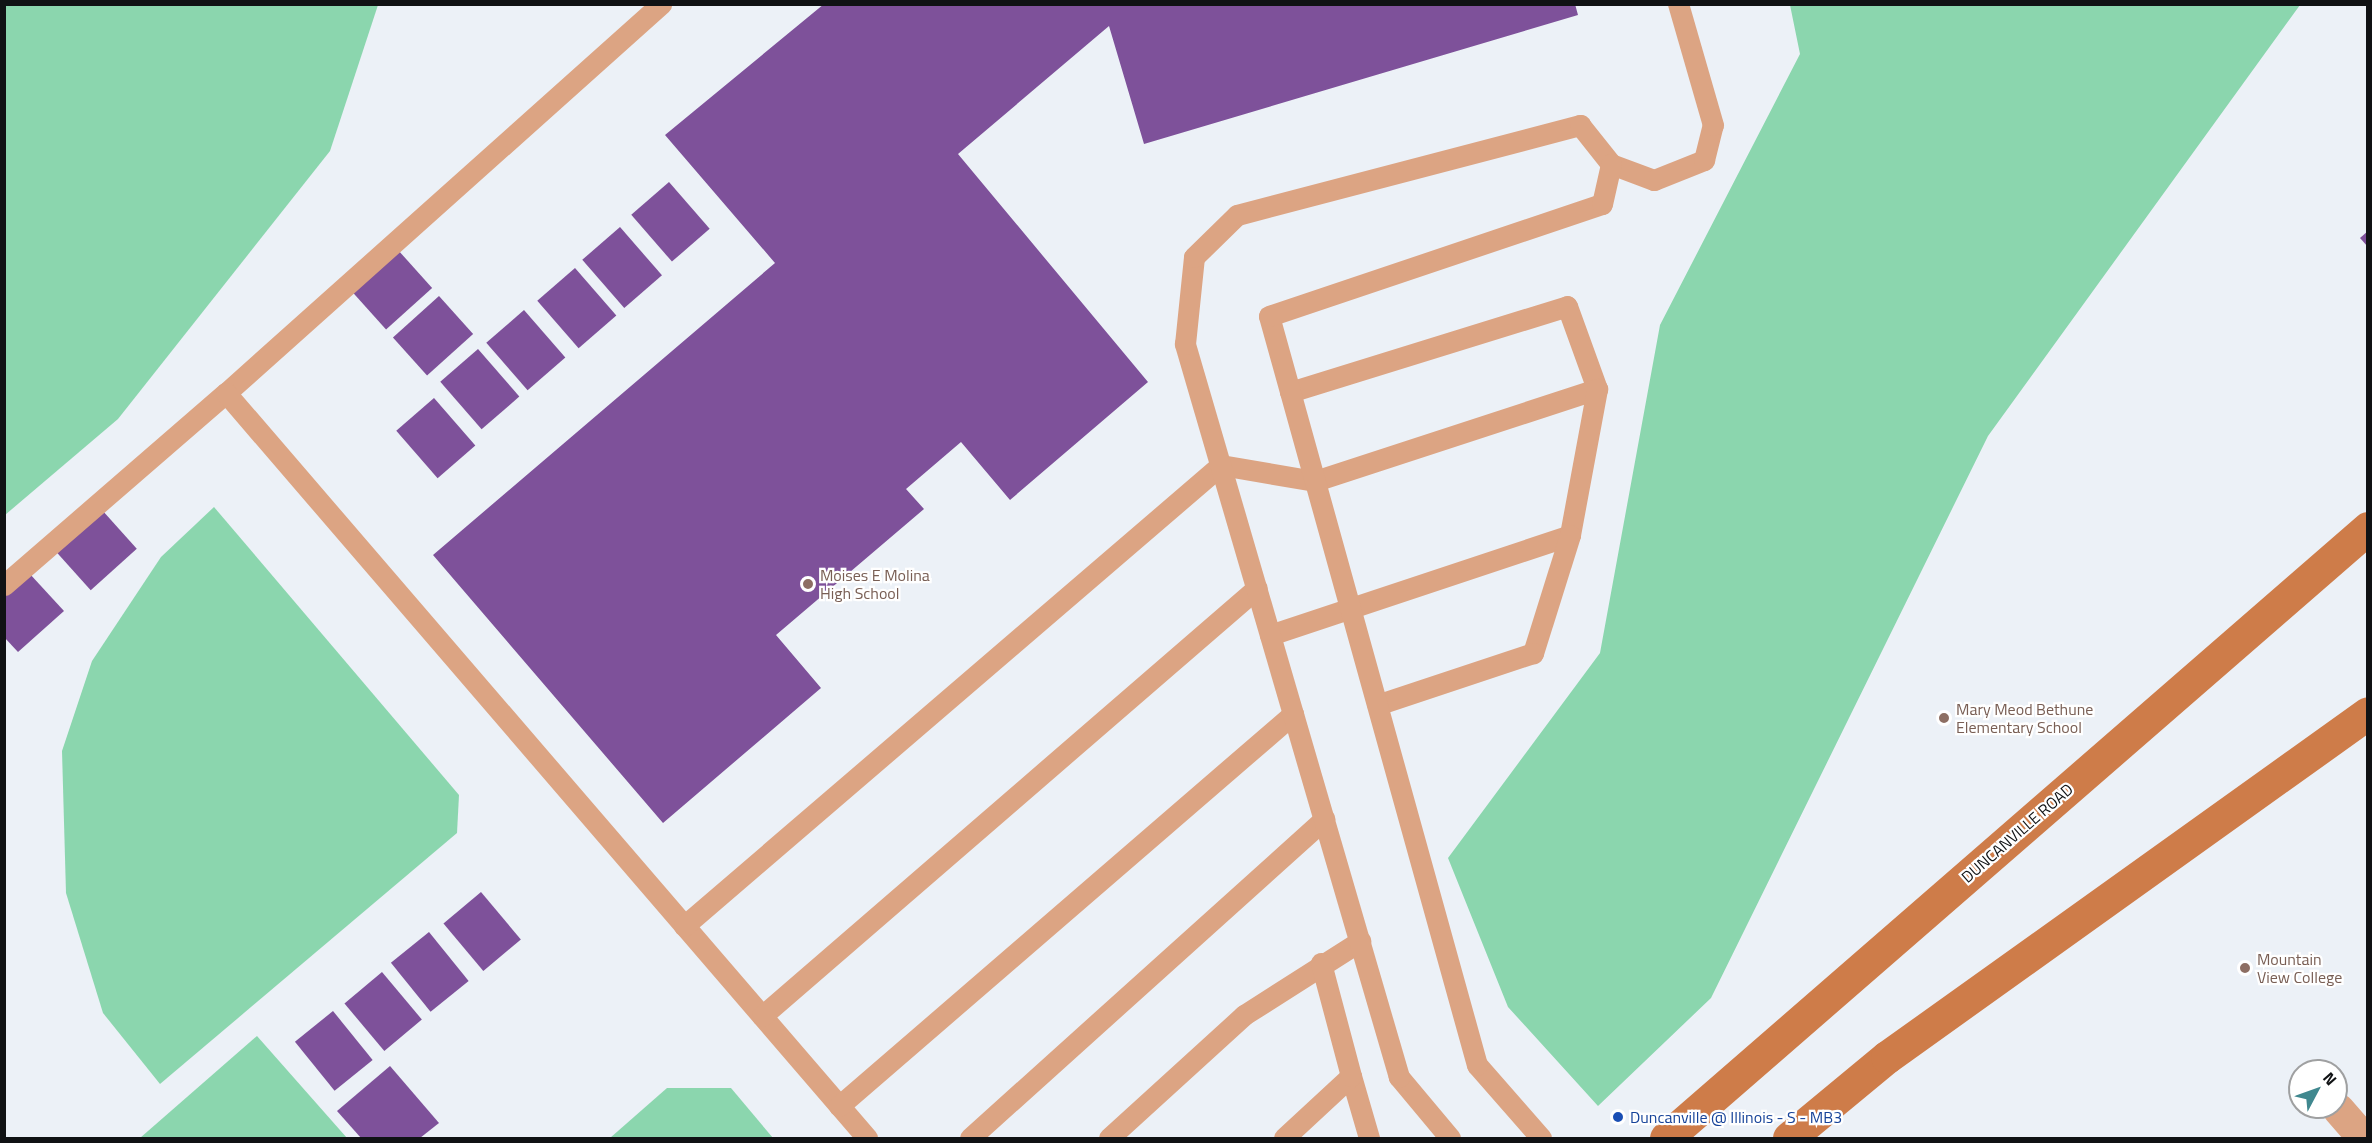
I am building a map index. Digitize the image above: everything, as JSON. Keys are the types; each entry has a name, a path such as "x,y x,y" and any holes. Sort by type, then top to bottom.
{"main road":[{"name":"DUNCANVILLE ROAD","path":"1666,1138 2367,528"},
{"path":"1789,1138 1887,1057 2367,713"}],"street":[{"path":"2347,1119 2363,1138"}],"lane":[{"path":"4,585 226,393 661,4"},
{"path":"1450,1138 1400,1077 1185,344 1194,257 1237,215 1580,125 1611,164 1654,180 1704,160 1713,125 1678,4"},
{"path":"1541,1138 1477,1065 1269,316 1602,204 1611,164"},
{"path":"1290,392 1567,306 1598,389 1570,535 1533,653 1377,705"},
{"path":"1221,465 1315,481 1598,389"},
{"path":"226,393 867,1138"},
{"path":"684,926 1221,465"},
{"path":"1270,634 1351,611 1570,535"},
{"path":"762,1016 1257,588"},
{"path":"839,1106 1293,714"},
{"path":"970,1138 1324,819"},
{"path":"1109,1138 1244,1015 1321,963 1360,941"},
{"path":"1321,963 1369,1138"},
{"path":"1284,1138 1351,1076"}],"green space":[{"path":"5,4 378,5 330,151 118,419 5,515"},
{"path":"1790,5 2300,5 1988,436 1711,998 1598,1106 1508,1007 1448,858 1600,653 1660,325 1800,54"},
{"path":"214,507 459,795 457,833 160,1084 103,1013 66,893 62,751 92,661 161,557"},
{"path":"257,1036 347,1138 140,1138"},
{"path":"667,1088 731,1088 773,1138 610,1138"}],"building":[{"path":"824,4 1575,4 1578,15 1144,144 1109,26 958,154 1148,382 1010,500 961,442 906,489 924,509 776,635 821,688 663,823 433,555 775,263 665,135"},
{"path":"669,182 710,229 672,262 631,215"},
{"path":"620,227 662,275 624,308 582,260"},
{"path":"2368,231 2368,247 2360,238"},
{"path":"398,250 432,288 386,329 352,291"},
{"path":"575,268 616,316 579,348 537,301"},
{"path":"439,296 473,334 427,375 393,337"},
{"path":"524,310 565,358 528,390 486,343"},
{"path":"478,349 519,397 482,429 440,382"},
{"path":"434,398 475,446 438,478 396,431"},
{"path":"102,510 137,549 91,590 56,551"},
{"path":"29,573 64,611 18,652 4,637 4,595"},
{"path":"481,892 521,939 483,971 443,923"},
{"path":"429,932 469,981 431,1012 391,963"},
{"path":"382,972 422,1019 384,1051 344,1003"},
{"path":"333,1011 373,1060 335,1091 295,1042"},
{"path":"390,1066 439,1123 420,1138 361,1138 337,1111"}],"place":[{"name":"Moises E Molina High School","path":"808,584"},
{"name":"Mary Meod Bethune Elementary School","path":"1944,718"},
{"name":"Mountain View College","path":"2245,968"},
{"name":"Duncanville @ Illinois - S - MB3","path":"1618,1117"}]}
